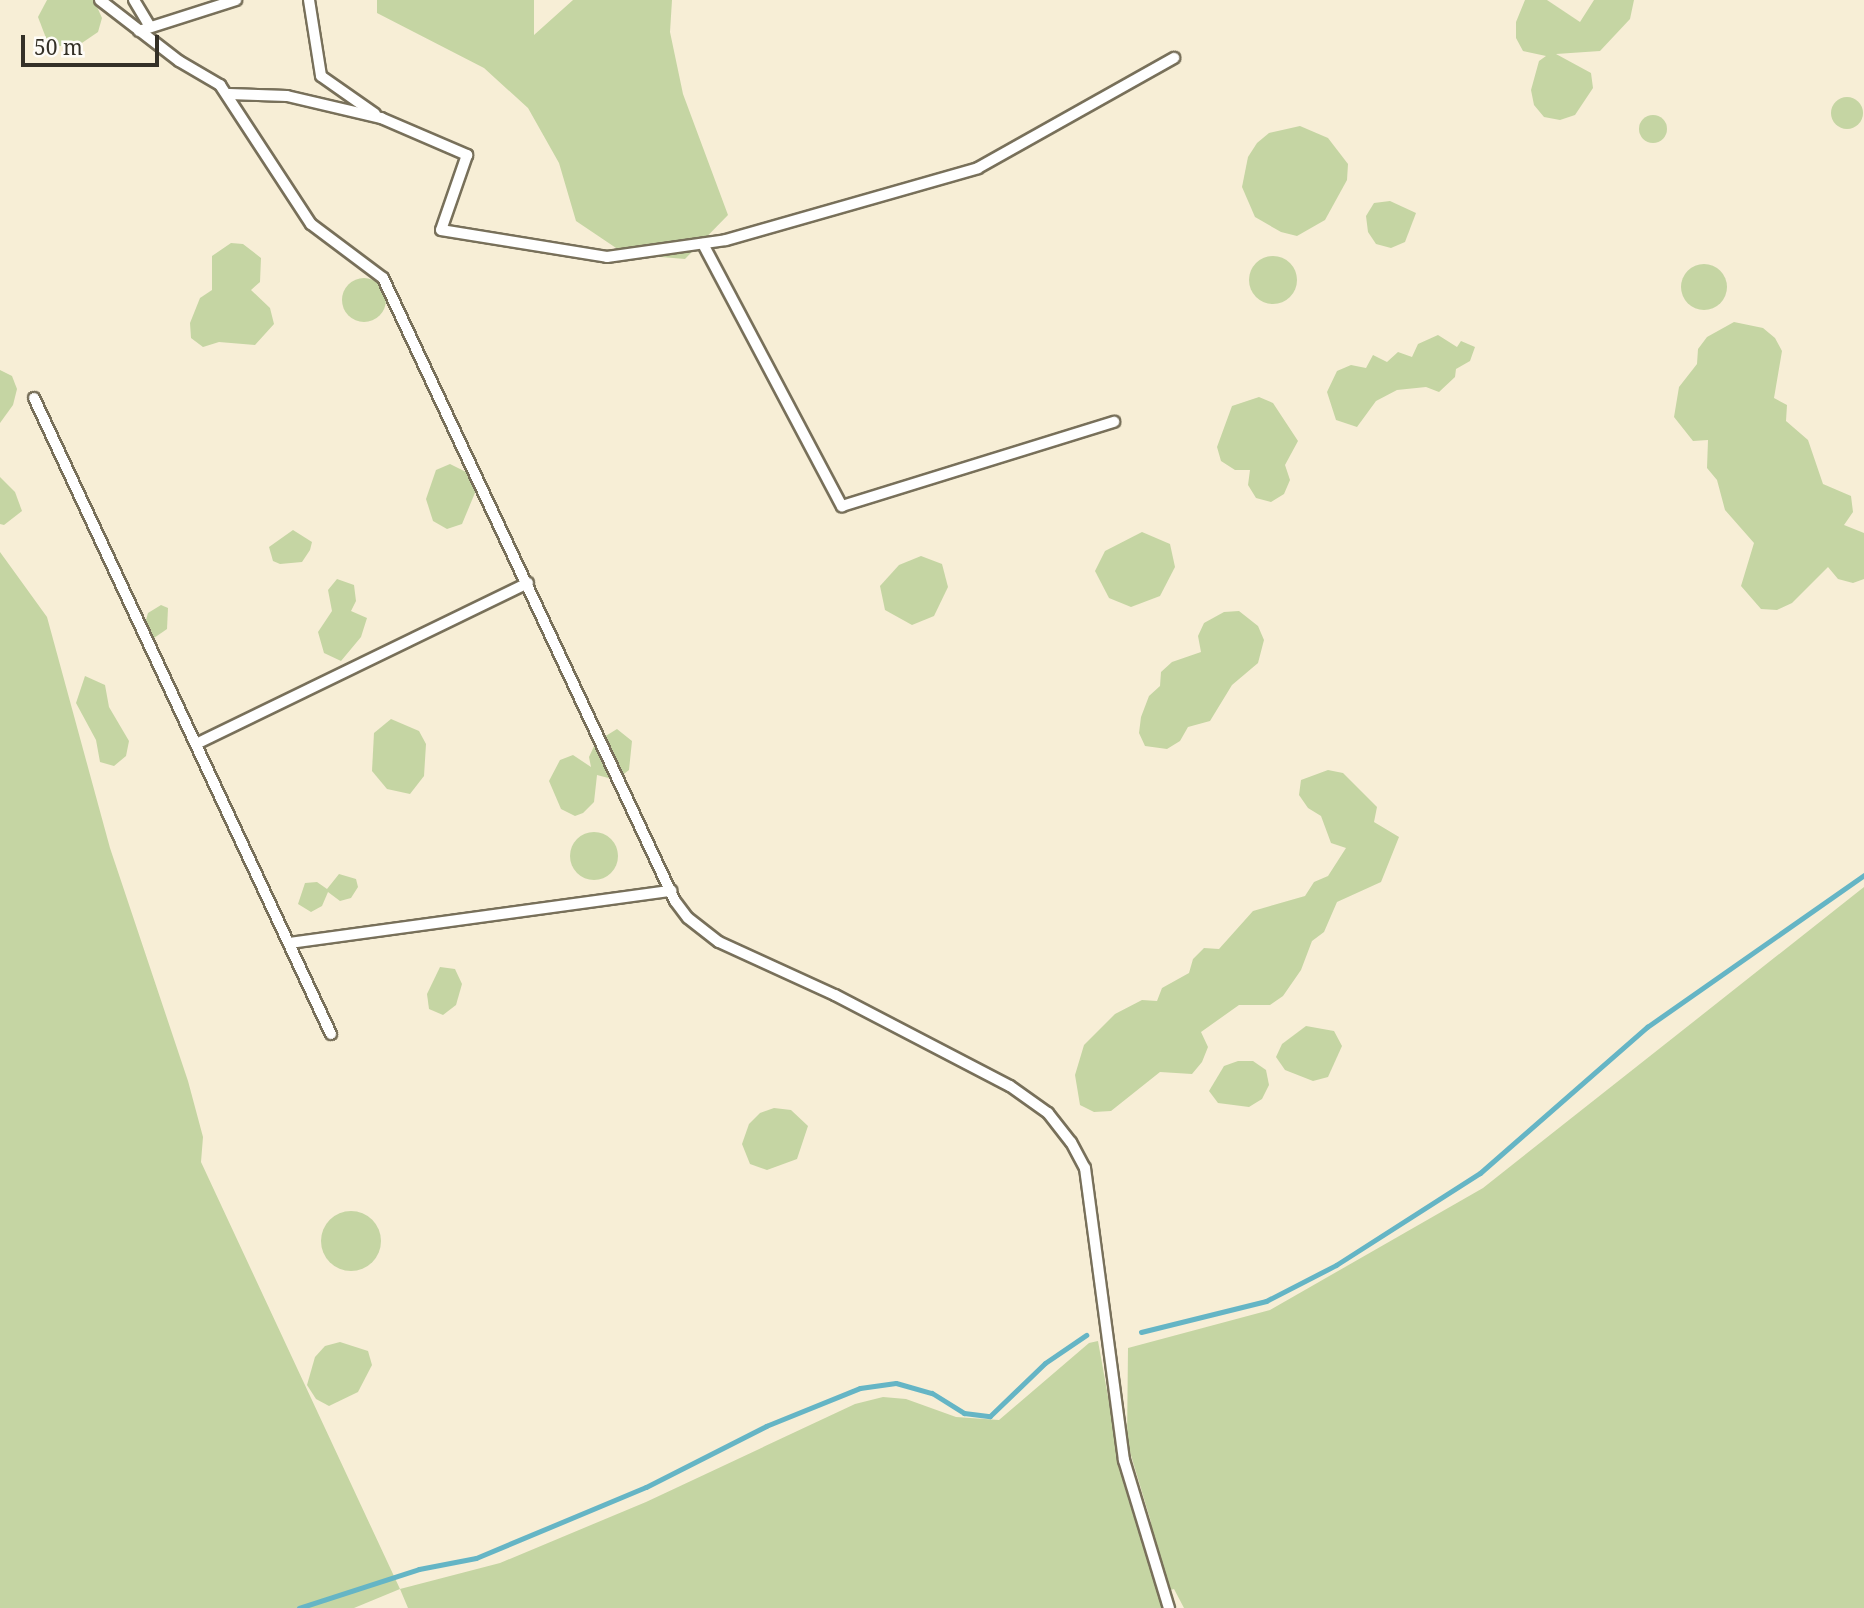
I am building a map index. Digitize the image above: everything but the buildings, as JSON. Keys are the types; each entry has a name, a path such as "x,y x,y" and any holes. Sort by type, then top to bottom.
{"lane":[{"path":"100,0 229,94 311,224 383,278 671,891 688,918 719,942 835,995 1010,1086 1048,1113 1071,1142 1085,1168 1124,1460 1169,1608"},
{"path":"134,0 150,27"},
{"path":"139,31 236,0"},
{"path":"309,0 321,76 381,118"},
{"path":"229,94 287,96 381,118 467,155 441,230 577,256 607,257 703,244 846,208 978,168 1174,58"},
{"path":"703,244 842,506 1114,422"},
{"path":"34,398 331,1034"},
{"path":"196,744 528,583"},
{"path":"289,943 671,891"}],"green space":[{"path":"47,0 94,0 102,18 98,32 76,47 60,46 46,38 38,17"},
{"path":"377,0 534,0 534,35 573,0 672,0 670,32 683,94 728,215 685,259 625,254 576,221 559,163 528,108 484,68 377,13"},
{"path":"1525,0 1547,0 1580,22 1594,0 1634,0 1630,19 1600,51 1556,54 1591,73 1593,88 1575,115 1560,120 1544,117 1534,105 1531,90 1539,61 1546,56 1523,51 1516,38 1516,22"},
{"path":"1847,97 1859,101 1863,113 1859,125 1847,129 1835,125 1831,113 1835,101"},
{"path":"1653,115 1663,119 1667,129 1663,139 1653,143 1643,139 1639,129 1643,119"},
{"path":"1300,126 1328,138 1348,164 1347,180 1325,220 1297,236 1281,232 1255,217 1242,187 1248,157 1257,143 1269,133"},
{"path":"1390,201 1416,213 1405,242 1391,248 1376,244 1368,232 1366,216 1374,203"},
{"path":"231,243 243,244 261,258 260,282 251,290 270,308 274,324 255,345 219,342 203,347 191,338 190,323 200,298 212,290 212,256"},
{"path":"1273,256 1290,263 1297,280 1290,297 1273,304 1256,297 1249,280 1256,263"},
{"path":"1704,264 1720,271 1727,287 1720,303 1704,310 1688,303 1681,287 1688,271"},
{"path":"364,278 373,279 380,284 385,291 385,309 380,316 373,321 364,322 355,321 348,316 343,309 342,300 343,291 348,284 355,279"},
{"path":"1734,322 1763,328 1775,338 1782,351 1774,398 1787,405 1786,421 1808,440 1823,484 1851,496 1853,512 1844,525 1864,533 1864,579 1853,583 1838,579 1828,567 1792,603 1777,610 1761,609 1741,586 1754,543 1725,510 1717,480 1707,468 1708,440 1693,441 1674,417 1679,387 1697,364 1698,349 1707,337"},
{"path":"1438,335 1457,347 1461,341 1475,347 1470,361 1456,369 1455,377 1439,392 1426,387 1397,390 1376,401 1357,427 1336,420 1327,392 1337,371 1351,365 1366,368 1373,355 1387,362 1398,352 1412,357 1418,344"},
{"path":"0,370 12,376 17,389 13,405 0,423"},
{"path":"1259,397 1273,403 1298,441 1285,465 1290,480 1284,494 1271,502 1256,498 1248,485 1250,470 1235,470 1221,461 1217,447 1232,406"},
{"path":"450,464 470,474 477,488 462,524 447,529 433,521 426,499 436,470"},
{"path":"0,477 15,492 22,511 4,525 0,524"},
{"path":"293,530 312,542 310,550 302,562 280,564 273,561 269,547"},
{"path":"1142,532 1170,544 1175,567 1160,596 1131,607 1109,598 1095,571 1105,551"},
{"path":"0,552 47,617 110,848 188,1081 203,1137 201,1162 400,1589 354,1608 0,1608"},
{"path":"921,556 942,564 948,587 934,616 912,625 885,610 880,586 899,565"},
{"path":"337,579 354,585 356,601 351,611 367,618 361,637 341,661 324,653 318,632 332,611 328,590"},
{"path":"161,605 168,608 167,629 154,638 144,627 148,613"},
{"path":"1239,611 1258,626 1264,640 1258,663 1232,685 1210,721 1188,727 1180,741 1167,749 1145,746 1139,733 1141,717 1149,696 1160,686 1161,672 1172,662 1201,652 1198,636 1204,623 1224,612"},
{"path":"85,676 105,685 109,707 129,741 126,756 114,766 100,762 96,740 76,703"},
{"path":"391,719 419,731 426,744 424,776 410,794 387,789 372,771 374,733"},
{"path":"617,729 632,741 629,770 616,780 597,775 594,802 583,813 575,816 561,809 549,781 560,760 573,755 591,767 589,757 596,742"},
{"path":"1328,770 1343,773 1377,807 1374,822 1399,837 1381,882 1337,902 1324,932 1312,941 1301,970 1283,996 1270,1005 1239,1005 1201,1032 1208,1047 1202,1062 1192,1074 1160,1072 1111,1111 1094,1112 1080,1105 1075,1075 1084,1045 1115,1014 1142,1000 1157,1001 1162,988 1189,973 1193,959 1204,948 1219,949 1253,911 1305,896 1314,882 1328,876 1346,848 1331,843 1321,816 1308,808 1299,795 1301,780"},
{"path":"594,832 611,839 618,856 611,873 594,880 577,873 570,856 577,839"},
{"path":"339,874 356,879 358,887 351,898 340,901 328,892 322,906 311,912 298,904 305,883 317,882 327,889"},
{"path":"1864,887 1864,1608 1184,1608 1174,1589 1158,1593 1163,1608 408,1608 400,1589 500,1563 646,1502 855,1404 883,1397 906,1399 956,1417 999,1420 1089,1343 1098,1341 1124,1485 1139,1533 1151,1522 1127,1442 1128,1348 1270,1310 1483,1188"},
{"path":"440,967 455,969 462,984 456,1005 443,1015 429,1009 427,994"},
{"path":"1306,1026 1334,1031 1342,1046 1328,1077 1313,1081 1285,1070 1276,1057 1282,1044"},
{"path":"1238,1061 1253,1061 1266,1070 1269,1085 1262,1099 1249,1107 1218,1103 1209,1091 1224,1066"},
{"path":"774,1108 791,1110 808,1126 797,1159 767,1170 750,1164 742,1144 749,1124 760,1113"},
{"path":"345,1211 357,1211 376,1224 381,1241 379,1253 368,1266 357,1271 345,1271 326,1258 321,1247 321,1235 334,1216"},
{"path":"340,1342 368,1351 372,1365 358,1392 329,1406 316,1399 307,1385 315,1357 325,1346"}],"waterway":[{"path":"1141,1332 1266,1301 1336,1265 1480,1173 1647,1027 1864,875"},
{"path":"299,1608 419,1569 476,1558 646,1487 766,1426 860,1388 896,1383 932,1393 964,1413 990,1416 1045,1363 1086,1335"}]}
